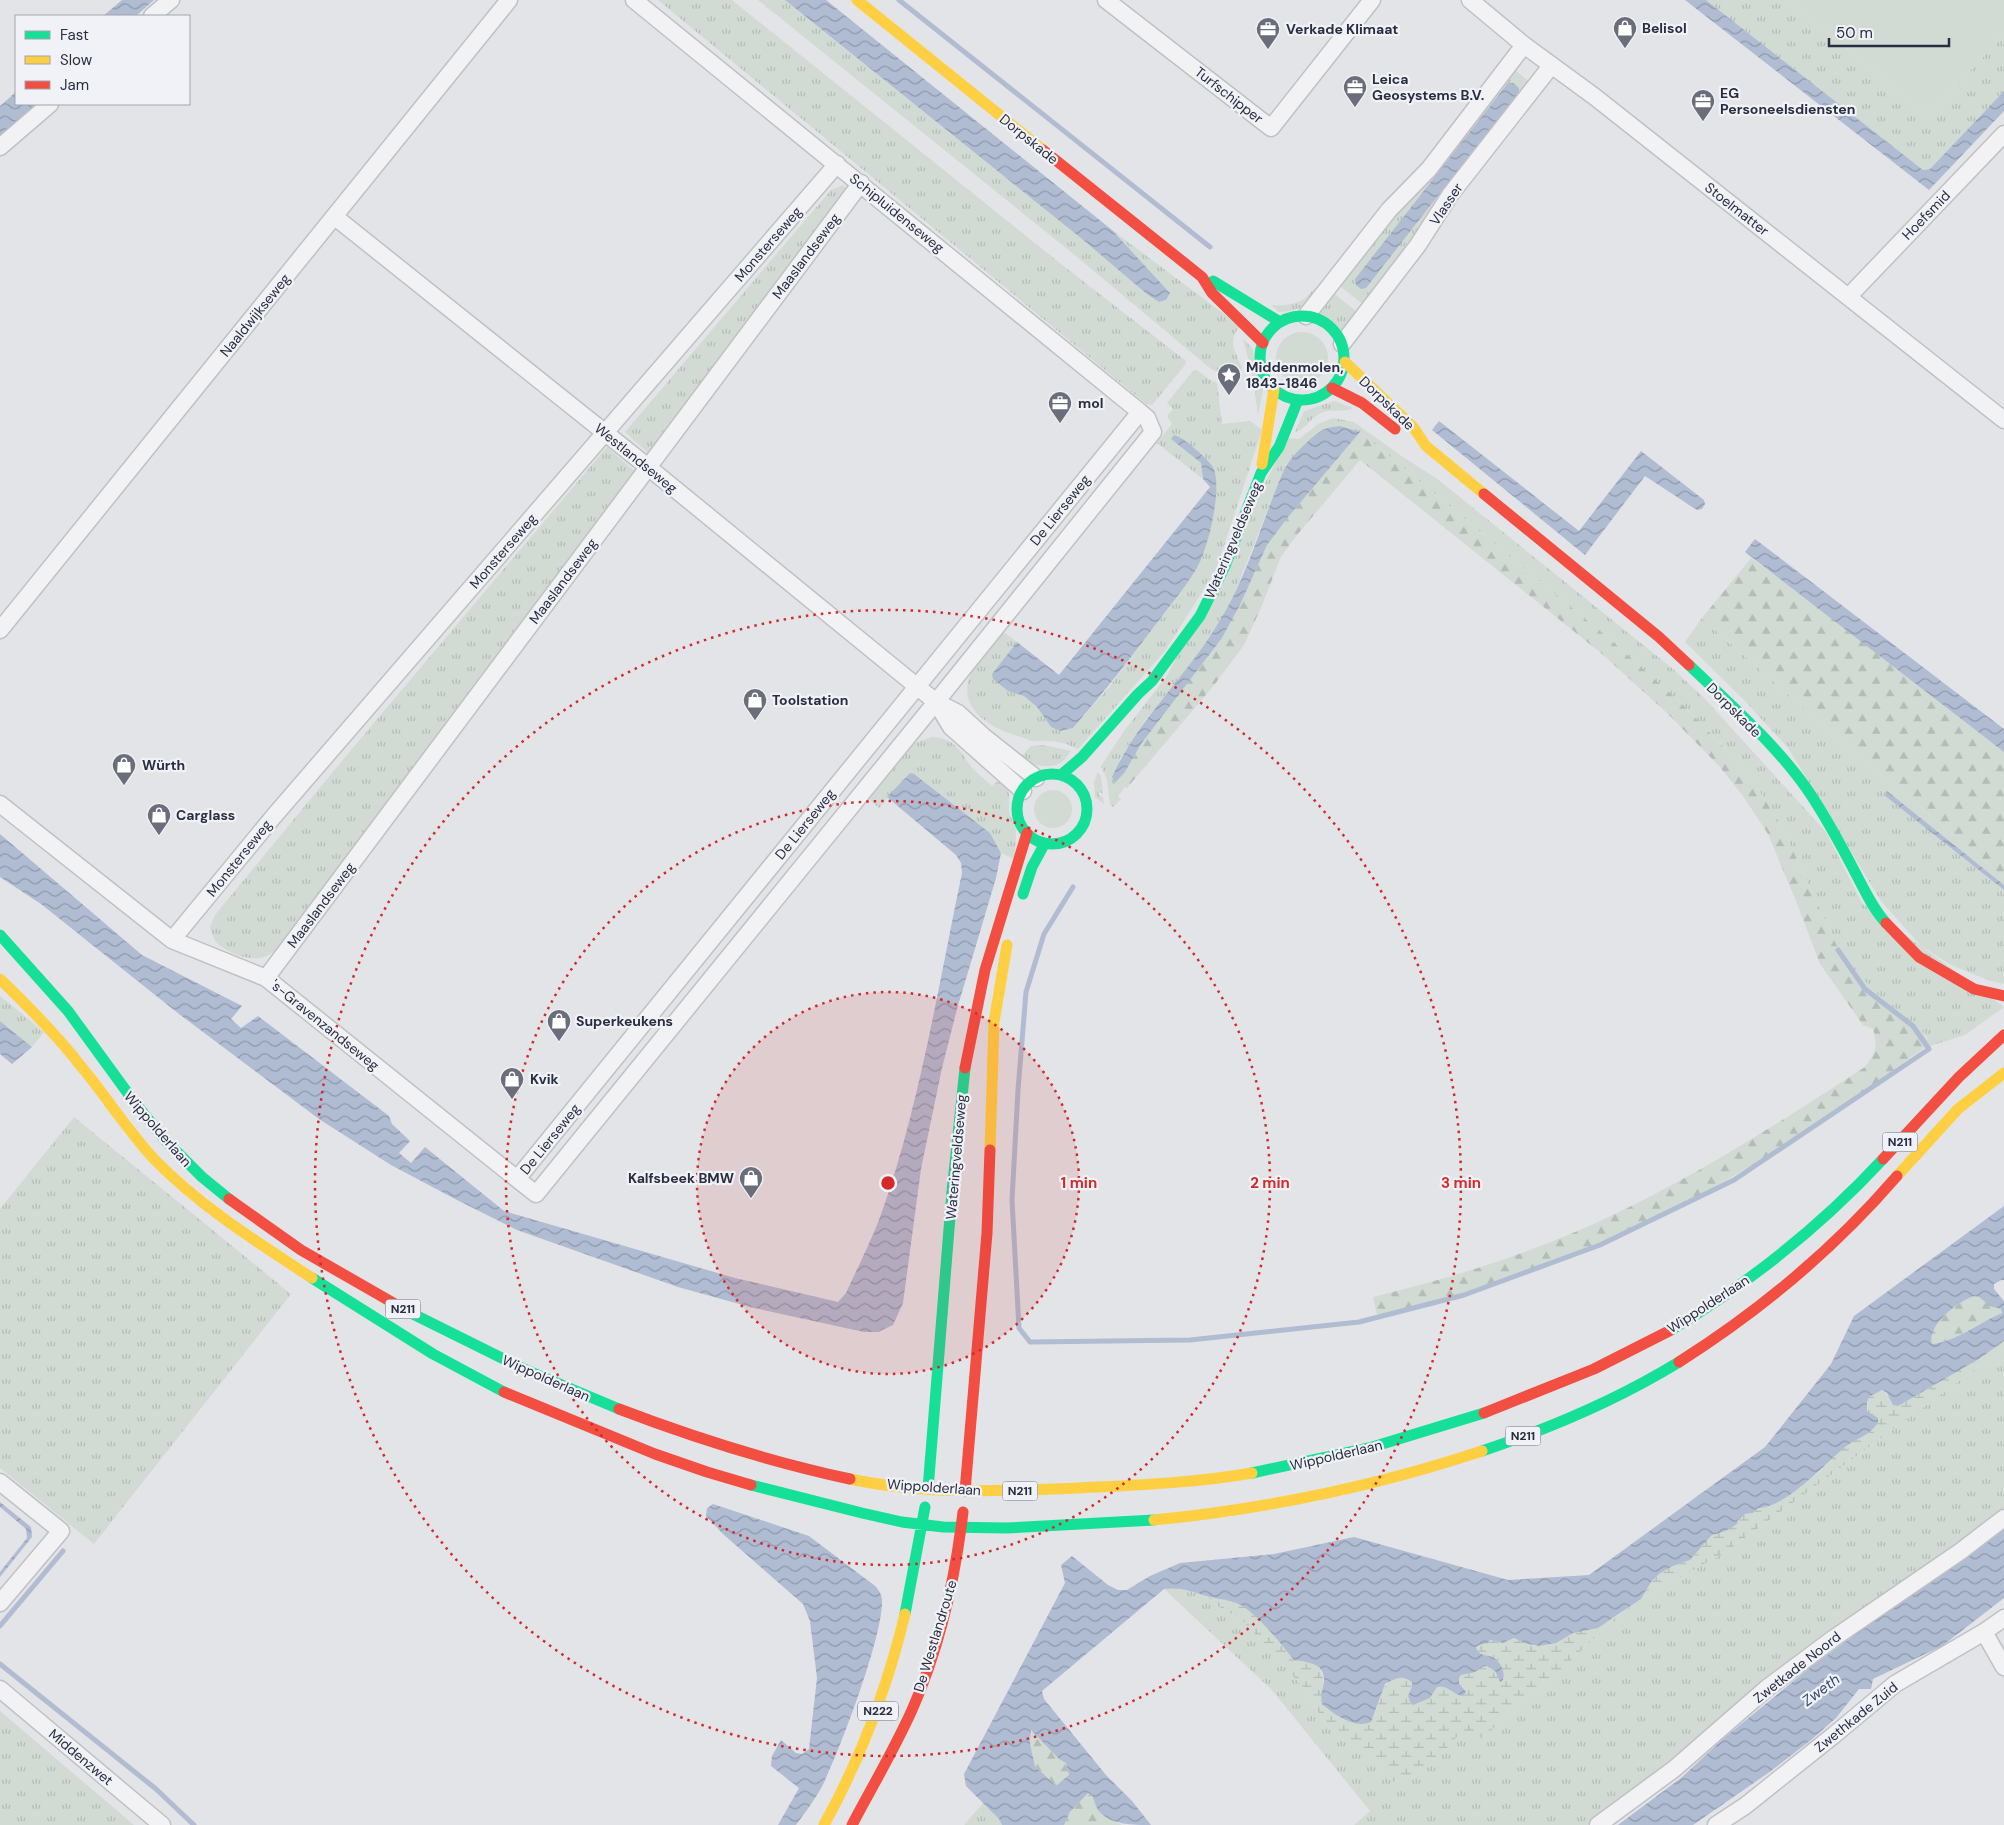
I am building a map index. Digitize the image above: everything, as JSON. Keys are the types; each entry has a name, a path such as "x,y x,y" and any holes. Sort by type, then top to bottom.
{"main road":[{"name":"Dorpskade","path":"857,0 1202,277 1212,293 1262,343"},
{"name":"Dorpskade","path":"1202,277 1219,283 1280,322"},
{"path":"1306,316 1322,320 1334,330 1342,344 1344,362 1338,381 1332,388 1322,396 1298,400 1285,396 1274,389 1267,382 1260,363 1262,343 1267,335 1280,322 1292,317 1306,316"},
{"name":"Dorpskade","path":"1344,362 1413,427 1426,446 1659,637 1737,711 1778,754 1810,793 1830,825 1868,899 1881,918 1919,958 1974,989 2004,996"},
{"name":"Dorpskade","path":"1332,388 1362,403 1406,438 1426,446"},
{"name":"Wateringveldseweg","path":"1062,775 1082,757 1152,680 1200,616 1225,566 1261,473 1274,389"},
{"name":"Wateringveldseweg","path":"1261,473 1279,447 1298,400"},
{"name":"Wateringveldseweg","path":"1114,738 1144,700 1152,680"},
{"path":"1044,775 1062,775 1075,783 1083,785 1087,812 1081,830 1064,842 1045,843 1027,833 1021,823 1018,801 1023,791 1036,778 1044,775"},
{"name":"Wateringveldseweg","path":"928,1489 952,1192 965,1067 985,970 1027,833"},
{"path":"1019,908 1032,867 1045,843"},
{"path":"964,1491 987,1233 994,1022 1004,952 1010,934"},
{"name":"Wippolderlaan","path":"0,935 76,1021 139,1111 182,1158 214,1187 244,1210 332,1268 424,1321 564,1387 642,1418 722,1445 856,1480 928,1489 964,1491 1030,1491 1162,1485 1263,1472 1398,1441 1512,1404 1570,1381 1618,1358 1672,1328 1718,1300 1792,1246 1878,1166 1949,1087 2004,1035"},
{"name":"Wippolderlaan","path":"0,979 28,1006 80,1063 141,1144 174,1178 266,1248 440,1359 539,1408 684,1465 872,1517 923,1525 961,1528 1014,1528 1134,1523 1177,1519 1280,1503 1342,1491 1426,1468 1571,1418 1639,1385 1683,1359 1808,1267 1871,1206 1955,1112 2004,1073"},
{"name":"N222","path":"824,1825 860,1758 876,1718 902,1636 928,1489"},
{"name":"De Westlandroute","path":"852,1825 892,1749 927,1672 948,1598 961,1528 964,1491"}],"street":[{"path":"153,15 171,0"},
{"name":"Naaldwijkseweg","path":"0,630 509,0"},
{"name":"Schipluidenseweg","path":"634,0 1140,412 1147,418 1153,432"},
{"name":"Turfschipper","path":"1106,0 1271,128 1372,0"},
{"name":"Stoelmatter","path":"1470,0 1524,45 1595,97 2004,420"},
{"path":"1306,316 1389,210 1429,169 1524,45"},
{"name":"Vlasser","path":"1342,344 1418,245 1450,195 1551,66"},
{"path":"0,148 49,105"},
{"name":"Hoefsmid","path":"1849,296 2004,134"},
{"name":"Monsterseweg","path":"172,940 274,816 837,164"},
{"name":"Maaslandseweg","path":"266,978 860,183"},
{"name":"Westlandseweg","path":"335,217 648,467 936,702 958,713 982,736 1036,778"},
{"name":"De Lierseweg","path":"1140,412 517,1179 536,1194 1153,432"},
{"name":"Westlandseweg","path":"936,702 951,726 1023,791"},
{"name":"'s-Gravenzandseweg","path":"0,804 172,940 266,978 517,1179"},
{"path":"0,1482 60,1531 0,1603"},
{"name":"Zwetkade Noord","path":"1598,1825 1674,1769 1768,1688 1834,1638 1961,1551 2004,1518"},
{"name":"Zwethkade Zuid","path":"1716,1825 1745,1806 1895,1684 1984,1632 2004,1618"},
{"path":"1984,1632 2004,1667"},
{"name":"Middenzwet","path":"0,1689 162,1825"}],"green space":[{"path":"658,0 732,0 1061,264 1186,361 1185,365 1152,405 1146,404"},
{"path":"758,0 785,0 1082,239 1148,295 1159,302 1166,300 1170,293 1112,230 1240,326 1236,331 1233,341 1242,368 1240,371 1222,374 1211,369 1071,252"},
{"path":"1706,0 1788,0 1928,117 2004,34 2004,91 1930,169 1923,170"},
{"path":"1788,0 2004,0 2004,34 1928,117"},
{"path":"1514,69 1531,83 1365,306 1337,284"},
{"path":"843,185 850,195 657,461 625,432 831,190"},
{"path":"1321,285 1308,302 1295,310 1279,312 1271,305 1286,305 1300,301"},
{"path":"1332,292 1357,312 1343,333 1330,321 1315,313"},
{"path":"1297,332 1307,332 1316,336 1324,344 1328,358 1324,372 1316,380 1307,384 1297,384 1288,380 1280,372 1276,363 1276,353 1280,344 1288,336"},
{"path":"1243,339 1253,349 1255,370 1263,389 1258,416 1253,377"},
{"path":"1197,370 1217,383 1222,424 1250,421 1262,430 1216,570 1165,651 1078,749 1056,742 1031,741 988,723 972,707 968,697 967,686 971,673 1004,632 1017,642 992,674 1008,691 1024,696 1037,707 1051,727 1060,731 1073,728 1109,687 1177,597 1204,553 1212,521 1216,491 1204,456 1179,437 1171,439 1201,463 1203,479 1157,443 1172,424 1167,416 1173,409 1167,403 1193,371"},
{"path":"1334,401 1353,408 1321,413 1302,429 1295,432 1304,411"},
{"path":"1333,418 1354,422 1436,478 1673,669 1705,699 1826,832 1862,903 2004,1007 1965,1035 1924,1048 1927,1037 1922,1031 1879,996 1854,970 1837,946 1782,827 1756,786 1731,755 1680,702 1612,641 1360,432 1286,464 1235,592 1220,622 1194,660 1146,719 1120,759 1115,783 1125,787 1118,796 1121,799 1113,807 1110,805 1107,780 1101,766 1124,731 1167,676 1288,438 1299,439 1318,424"},
{"path":"1360,432 1612,641 1680,702 1731,755 1756,786 1782,827 1837,946 1854,970 1879,996 1922,1031 1926,1037 1924,1048 1846,1105 1748,1168 1698,1196 1647,1222 1543,1268 1435,1304 1378,1319 1373,1297 1466,1272 1527,1251 1588,1227 1681,1180 1774,1125 1865,1067 1872,1058 1876,1045 1873,1029 1863,1025 1820,964 1768,834 1743,796 1719,766 1668,714 1601,653 1360,460 1281,557 1244,645 1215,684 1127,788 1115,783 1125,772 1141,744 1222,638 1240,605 1267,545"},
{"path":"607,447 639,475 280,947 271,954 261,958 247,958 226,950 216,942 210,927 215,915 346,756"},
{"path":"1751,558 1790,586 2004,752 2004,877 1853,752 1702,618"},
{"path":"1702,618 1853,752 2004,877 2004,885 1887,791 1884,795 2004,890 2004,984 1988,980 1951,965 1921,946 1881,901 1788,748 1744,700 1685,642"},
{"path":"932,737 945,739 954,745 971,767 992,786 1001,778 1009,792 1009,812 1016,830 1015,859 1001,853 990,833 910,773 879,808 869,799 915,743"},
{"path":"1044,745 1071,751 1061,762 1050,766 1034,764 1019,759 1031,746"},
{"path":"1098,772 1101,776 1103,794 1100,792 1098,794 1103,798 1104,804 1095,797 1094,782"},
{"path":"1053,790 1060,791 1066,796 1071,802 1071,816 1066,822 1060,827 1053,828 1046,827 1040,822 1035,816 1034,809 1035,802 1040,796 1046,791"},
{"path":"0,996 44,1032 32,1047 0,1021"},
{"path":"74,1117 291,1294 94,1544 0,1468 0,1209"},
{"path":"1974,1296 1979,1297 1990,1306 2001,1309 2002,1313 1950,1339 1932,1344 1934,1329 1945,1315 1960,1303"},
{"path":"2004,1341 2004,1348 1724,1553 1641,1599 1651,1582 1659,1574 1673,1566 1690,1560 1712,1535 1735,1525 1745,1514 1753,1513 1758,1508 1772,1505 1818,1473 1846,1445 1873,1430 1867,1409 1869,1397 1882,1390 1898,1406 1979,1359"},
{"path":"2004,1348 2004,1511 1824,1635 1587,1825 1354,1825 1370,1811 1271,1689 1164,1589 1179,1587 1208,1597 1216,1605 1241,1619 1303,1687 1325,1723 1342,1740 1376,1759 1392,1782 1421,1769 1445,1749 1459,1734 1488,1735 1508,1710 1557,1674 1617,1616 1641,1599 1724,1553"},
{"path":"1208,1597 1232,1601 1247,1609 1269,1629 1294,1660 1310,1662 1316,1665 1320,1669 1323,1680 1322,1704 1344,1720 1362,1724 1375,1712 1386,1684 1397,1678 1404,1677 1409,1679 1412,1682 1412,1687 1430,1698 1437,1687 1449,1688 1458,1695 1464,1688 1459,1683 1461,1675 1475,1672 1487,1666 1495,1671 1496,1676 1503,1670 1494,1658 1478,1652 1476,1647 1479,1645 1490,1640 1503,1643 1514,1638 1527,1644 1546,1645 1573,1633 1601,1625 1617,1616 1557,1674 1508,1710 1488,1735 1480,1738 1459,1734 1445,1750 1421,1770 1392,1782 1376,1759 1342,1740 1325,1723 1303,1687 1241,1619 1216,1605"},
{"path":"0,1711 134,1825 0,1825"},
{"path":"1032,1729 1059,1759 1066,1763 1069,1775 1057,1785 1035,1766 1030,1744"},
{"path":"1088,1793 1092,1795 1102,1815 1122,1825 1064,1825 1070,1812"},
{"path":"983,1803 999,1819 1002,1825 964,1825"}],"water":[{"path":"122,0 154,0 137,15 104,15"},
{"path":"785,0 826,0 1112,230 1170,293 1166,300 1159,302 1148,295 1082,239"},
{"path":"1685,0 1706,0 1923,170 1930,169 2004,91 2004,111 1929,190"},
{"path":"1508,83 1513,83 1519,88 1519,92 1366,288 1361,289 1356,285 1355,279"},
{"path":"15,93 15,105 36,105 0,136 0,106"},
{"path":"1439,421 1579,531 1641,451 1704,500 1705,504 1702,509 1697,510 1645,476 1585,555 1432,430"},
{"path":"1340,426 1360,432 1267,545 1240,605 1222,638 1141,744 1125,772 1115,783 1112,777 1135,736 1206,642 1229,604 1286,467 1300,449 1316,434 1330,427"},
{"path":"1174,435 1184,440 1209,462 1214,469 1216,478 1216,499 1212,522 1201,561 1186,585 1141,644 1073,728 1060,731 1051,727 1037,707 1024,696 1008,691 993,679 992,674 1017,642 1059,675 1210,487 1203,479 1201,463 1171,439"},
{"path":"1755,539 2004,729 2004,752 1745,552"},
{"path":"910,773 914,774 990,833 1001,853 996,878 957,1009 942,1068 921,1169 903,1303 893,1325 878,1332 864,1332 750,1307 678,1287 517,1230 457,1200 391,1165 319,1119 179,1014 41,904 0,877 0,834 142,955 242,1006 231,1019 241,1028 258,1016 389,1116 392,1124 410,1141 399,1153 411,1163 425,1147 504,1211 735,1278 838,1302 846,1293 867,1248 893,1178 917,1092 962,873 961,863 956,855 887,797"},
{"path":"1887,791 2004,885 2004,890 1884,795"},
{"path":"0,1021 32,1047 12,1064 0,1054"},
{"path":"2004,1206 2004,1280 1994,1284 1994,1289 2004,1301 2004,1341 1979,1359 1898,1406 1893,1405 1887,1393 1882,1390 1869,1397 1867,1411 1878,1418 1878,1422 1872,1430 1845,1447 1804,1484 1780,1501 1758,1508 1753,1513 1745,1514 1732,1528 1712,1535 1690,1560 1673,1566 1659,1574 1651,1582 1641,1599 1598,1628 1573,1633 1556,1643 1540,1646 1527,1644 1514,1638 1503,1643 1490,1640 1488,1643 1476,1647 1480,1653 1492,1657 1500,1664 1504,1675 1502,1681 1500,1682 1495,1671 1487,1666 1482,1667 1475,1672 1461,1675 1459,1678 1459,1683 1466,1692 1463,1696 1445,1687 1437,1687 1430,1698 1413,1705 1408,1696 1412,1682 1405,1678 1395,1679 1385,1684 1371,1722 1358,1724 1345,1720 1322,1704 1321,1694 1324,1675 1322,1670 1314,1664 1294,1660 1251,1612 1232,1602 1185,1590 1164,1589 1042,1691 1044,1699 1106,1775 1132,1801 1151,1825 1122,1823 1108,1819 1098,1810 1092,1795 1088,1793 1070,1812 1064,1825 1002,1825 999,1819 966,1786 964,1774 1065,1583 1061,1565 1072,1556 1108,1585 1118,1590 1127,1590 1150,1576 1180,1563 1274,1554 1354,1537 1508,1580 1589,1575 1765,1447 1831,1364 1854,1316","holes":["1974,1296 1979,1297 1990,1306 2001,1309 2002,1313 1950,1340 1932,1344 1934,1329 1945,1315 1960,1303","1031,1730 1059,1759 1066,1763 1069,1775 1057,1785 1035,1766 1030,1744"]},
{"path":"0,1502 31,1527 32,1537 0,1577 0,1572 27,1538 26,1529 0,1507"},
{"path":"713,1504 809,1536 875,1586 881,1595 882,1609 870,1661 860,1692 820,1790 796,1825 778,1825 799,1788 771,1766 772,1756 781,1740 796,1753 802,1754 809,1749 817,1678 810,1621 803,1604 723,1534 706,1516 707,1508"},
{"name":"Zweth","path":"2004,1526 2004,1598 1942,1646 1873,1679 1871,1689 1859,1689 1836,1718 1811,1740 1771,1771 1693,1825 1618,1825 1681,1778 1724,1738 1812,1666"}],"waterway":[{"path":"899,0 1210,247"},
{"path":"1073,887 1044,934 1026,992 1012,1200 1019,1328 1030,1342 1190,1340 1359,1322 1464,1295 1600,1245 1734,1180 1929,1049 1913,1026 1865,989 1838,950"},
{"path":"0,1626 63,1551"},
{"path":"0,1664 156,1789 194,1825"}],"traffic: fast":[{"path":"1213,281 1280,322"},
{"path":"1302,316 1318,319 1332,328 1341,342 1344,358 1341,374 1332,388 1318,397 1302,400 1286,397 1272,388 1263,374 1260,358 1263,342 1272,328 1286,319 1302,316"},
{"path":"1061,775 1082,757 1152,681 1200,616 1225,566 1261,473 1279,447 1298,400"},
{"path":"1689,665 1770,743 1799,778 1829,824 1873,906 1886,923"},
{"path":"1052,774 1065,777 1077,784 1084,796 1087,809 1084,822 1077,834 1065,841 1052,844 1039,841 1027,834 1020,822 1017,809 1020,796 1027,784 1039,777 1052,774"},
{"path":"1023,894 1032,867 1045,843"},
{"path":"0,935 68,1011 135,1103 166,1141 202,1177 229,1199"},
{"path":"928,1489 952,1192 965,1068"},
{"path":"1671,1330 1728,1293 1783,1252 1835,1207 1883,1159"},
{"path":"312,1278 433,1354 504,1392"},
{"path":"409,1312 526,1370 619,1409"},
{"path":"1482,1451 1533,1433 1608,1401 1679,1362"},
{"path":"1252,1473 1369,1448 1484,1413"},
{"path":"751,1485 902,1522 943,1527 1007,1528 1154,1520"},
{"path":"905,1614 925,1507"}],"traffic: slow":[{"path":"857,0 1043,150"},
{"path":"1345,362 1413,427 1426,446 1484,494"},
{"path":"1262,464 1274,389"},
{"path":"990,1150 994,1022 1007,945"},
{"path":"0,979 61,1042 155,1160 210,1208 312,1278"},
{"path":"1897,1176 1958,1109 2004,1073"},
{"path":"1154,1520 1279,1503 1402,1475 1482,1451"},
{"path":"850,1479 907,1488 992,1491 1165,1483 1252,1473"},
{"path":"824,1825 850,1774 872,1723 890,1669 905,1614"}],"traffic: jam":[{"path":"1043,150 1202,277 1212,293 1263,343"},
{"path":"1332,388 1362,403 1395,429"},
{"path":"1484,494 1659,637 1689,665"},
{"path":"965,1068 985,970 1027,833"},
{"path":"1886,923 1919,957 1974,989 2004,996"},
{"path":"1883,1159 1959,1077 2004,1035"},
{"path":"965,1491 987,1233 990,1150"},
{"path":"1679,1362 1739,1321 1795,1277 1848,1229 1897,1176"},
{"path":"229,1199 301,1250 409,1312"},
{"path":"1484,1413 1594,1369 1671,1330"},
{"path":"504,1392 655,1454 751,1485"},
{"path":"619,1409 733,1449 850,1479"},
{"path":"852,1825 905,1725 931,1662 951,1588 963,1512"}],"place":[{"name":"Belisol","path":"1625,49"},
{"name":"Verkade Klimaat","path":"1268,50"},
{"name":"Leica Geosystems B.V.","path":"1355,108"},
{"name":"EG Personeelsdiensten","path":"1703,122"},
{"name":"Middenmolen, 1843-1846","path":"1229,396"},
{"name":"mol","path":"1060,424"},
{"name":"Toolstation","path":"755,721"},
{"name":"Würth","path":"124,786"},
{"name":"Carglass","path":"159,836"},
{"name":"Superkeukens","path":"559,1042"},
{"name":"Kvik","path":"512,1100"},
{"name":"Kalfsbeek BMW","path":"751,1199"}]}
